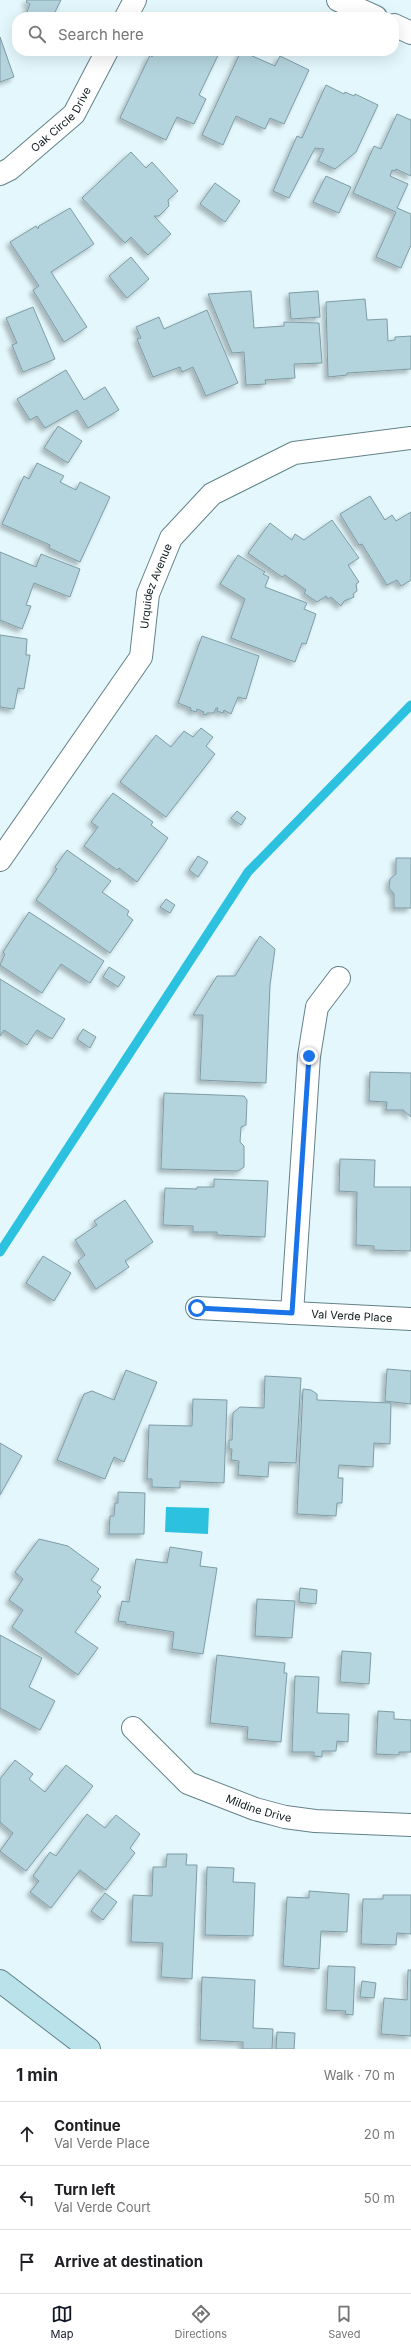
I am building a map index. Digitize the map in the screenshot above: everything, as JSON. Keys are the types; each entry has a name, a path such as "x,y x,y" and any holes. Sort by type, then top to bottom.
{"main road":[{"path":"0,1981 89,2049"}],"street":[{"path":"129,12 135,0"},
{"path":"338,0 365,12"},
{"path":"399,27 411,33"},
{"name":"Oak Circle Drive","path":"0,174 10,169 74,114 105,56"},
{"name":"Urquidez Avenue","path":"0,860 141,657 148,594 171,538 212,494 294,453 411,438"},
{"path":"292,1313 309,1056 317,1007 339,978"},
{"name":"Val Verde Place","path":"197,1308 411,1319"},
{"name":"Mildine Drive","path":"133,1728 188,1783 255,1809 285,1817 300,1819 411,1825"}],"water":[{"path":"166,1507 209,1508 208,1534 165,1532"}],"building":[{"path":"27,0 61,0 55,12 27,12 30,4 26,2"},
{"path":"0,37 14,77 0,82"},
{"path":"150,56 218,56 199,95 206,99 194,124 177,117 166,140 120,118"},
{"path":"239,56 252,56 275,66 280,56 309,70 284,124 270,118 265,129 236,116 223,145 202,135"},
{"path":"326,85 344,94 345,92 354,96 355,94 378,105 356,152 335,169 318,161 324,149 315,148 289,198 273,191 297,136 302,138"},
{"path":"397,114 411,120 411,176 396,169 395,171 392,170 390,176 408,184 397,208 411,214 411,245 401,268 376,257 396,212 353,193 374,146 381,149"},
{"path":"131,152 146,168 152,162 178,191 168,200 169,206 159,216 154,216 171,234 148,255 131,237 125,243 82,198"},
{"path":"326,176 351,187 339,213 313,202"},
{"path":"215,183 240,201 225,222 200,204"},
{"path":"70,208 94,244 51,272 87,327 64,342 33,290 39,286 10,242 36,226 38,229 39,226"},
{"path":"131,257 149,279 127,298 109,276"},
{"path":"251,291 254,328 284,326 284,322 319,323 322,363 294,364 295,378 265,380 266,384 246,385 244,352 232,353 208,294"},
{"path":"318,291 320,317 291,319 289,293"},
{"path":"365,299 367,320 387,319 388,341 395,340 395,337 411,336 411,369 347,373 347,375 328,377 326,302"},
{"path":"33,307 55,359 23,372 12,345 17,343 6,318"},
{"path":"207,310 238,383 206,396 193,367 182,372 180,367 153,377 137,339 141,338 136,327 159,317 164,329"},
{"path":"66,370 84,400 105,387 119,410 88,428 77,410 45,428 37,416 30,420 17,399"},
{"path":"58,426 82,441 68,463 44,448"},
{"path":"37,463 64,476 60,482 76,490 80,482 110,497 80,562 49,548 50,545 2,524 24,476 29,479"},
{"path":"370,496 385,520 392,515 396,521 411,512 411,580 401,586 397,580 387,585 362,544 359,545 340,514"},
{"path":"332,520 359,558 348,565 359,582 356,584 357,591 353,594 354,597 344,601 341,606 331,597 328,599 326,596 317,602 304,593 306,590 285,575 282,577 248,553 270,523 292,540 295,534 304,540"},
{"path":"0,552 36,567 41,554 80,569 70,597 34,583 26,605 31,606 22,629 0,620"},
{"path":"238,555 265,572 263,574 269,577 265,587 307,603 304,609 316,614 306,644 302,643 295,662 231,638 245,599 220,584"},
{"path":"0,635 27,639 26,655 30,655 24,689 18,688 14,709 0,707"},
{"path":"202,636 259,656 246,699 238,697 231,714 224,710 223,713 217,711 218,708 216,708 214,713 207,713 206,715 203,714 204,712 197,709 196,712 190,710 191,708 178,703"},
{"path":"201,728 213,737 206,746 215,754 166,817 120,782 156,735 171,747 184,731 193,737"},
{"path":"113,793 153,822 151,825 168,838 137,882 119,868 117,870 84,846 98,827 91,822"},
{"path":"237,811 246,818 241,825 231,818"},
{"path":"67,850 111,881 102,892 129,911 127,915 133,920 110,953 36,900 57,869 55,867"},
{"path":"198,856 208,862 198,877 189,870"},
{"path":"396,858 411,858 411,908 394,908 394,894 389,888 390,879 396,874"},
{"path":"166,899 175,905 170,913 160,907"},
{"path":"29,912 104,961 90,983 61,964 42,993 0,965 5,954 3,952"},
{"path":"260,936 275,949 270,985 266,1083 200,1080 203,1015 193,1015 217,976 235,976"},
{"path":"109,967 125,977 118,987 103,977"},
{"path":"0,979 65,1019 52,1039 37,1030 27,1045 4,1030 0,1036"},
{"path":"83,1029 96,1037 90,1048 77,1039"},
{"path":"370,1072 411,1073 411,1117 403,1110 386,1110 387,1102 369,1101"},
{"path":"164,1093 244,1096 247,1100 246,1125 241,1127 240,1142 244,1146 244,1167 238,1171 161,1169"},
{"path":"340,1159 375,1160 374,1187 411,1187 411,1251 374,1250 374,1246 356,1245 357,1192 339,1191"},
{"path":"214,1179 268,1181 265,1237 217,1235 217,1232 193,1232 193,1226 163,1225 165,1188 197,1189 197,1187 214,1187"},
{"path":"125,1200 153,1242 125,1261 129,1267 96,1289 78,1261 85,1255 75,1240 97,1225 94,1221"},
{"path":"43,1256 71,1273 54,1301 26,1283"},
{"path":"387,1369 411,1371 411,1404 385,1401"},
{"path":"126,1370 157,1382 124,1462 114,1457 105,1479 57,1460 84,1394 92,1391 114,1400"},
{"path":"265,1376 301,1378 296,1463 269,1462 268,1477 238,1475 239,1461 231,1460 232,1449 229,1449 229,1440 232,1440 233,1413 240,1407 264,1408"},
{"path":"303,1389 311,1390 317,1394 317,1400 391,1403 390,1444 374,1443 373,1467 339,1465 338,1478 343,1478 342,1503 337,1503 336,1516 297,1514"},
{"path":"193,1399 227,1400 224,1483 180,1481 180,1488 152,1487 152,1479 147,1479 149,1425 192,1426"},
{"path":"0,1443 22,1456 0,1495"},
{"path":"118,1492 145,1493 144,1534 109,1534 110,1516 114,1516 115,1503 118,1503"},
{"path":"39,1539 68,1546 99,1569 91,1580 101,1587 97,1592 101,1596 75,1632 98,1648 78,1675 12,1627 23,1610 9,1600 23,1579 15,1572"},
{"path":"170,1547 202,1552 200,1566 217,1568 203,1654 172,1649 174,1632 125,1624 126,1622 118,1621 122,1601 129,1602 136,1559 167,1563"},
{"path":"300,1588 317,1590 316,1604 299,1602"},
{"path":"257,1599 295,1601 292,1638 255,1636"},
{"path":"0,1635 42,1658 29,1687 55,1701 40,1730 0,1708"},
{"path":"342,1651 371,1653 369,1684 340,1682"},
{"path":"217,1655 285,1663 284,1673 287,1673 281,1742 247,1739 248,1727 210,1723"},
{"path":"295,1676 319,1677 317,1713 349,1714 348,1742 337,1741 336,1751 322,1751 322,1757 314,1756 314,1752 292,1752"},
{"path":"378,1711 394,1712 394,1719 411,1720 411,1752 399,1752 399,1755 376,1754"},
{"path":"15,1760 33,1774 29,1779 45,1792 66,1765 93,1786 26,1871 0,1851 13,1833 0,1822 0,1779"},
{"path":"87,1814 105,1828 116,1815 140,1834 130,1848 135,1853 106,1890 80,1870 51,1908 30,1892 39,1881 33,1876 50,1852 56,1856"},
{"path":"167,1854 187,1854 186,1865 197,1865 192,1979 161,1977 163,1943 131,1942 133,1895 152,1896 153,1867 166,1867"},
{"path":"207,1867 234,1868 233,1882 255,1883 253,1936 205,1935"},
{"path":"309,1891 349,1894 347,1932 321,1931 319,1969 283,1966 287,1897 309,1898"},
{"path":"105,1893 117,1902 103,1920 91,1911"},
{"path":"383,1895 411,1895 411,1934 397,1933 396,1945 361,1944 363,1899 383,1899"},
{"path":"328,1966 355,1967 353,2015 345,2014 346,2011 326,2010"},
{"path":"408,1970 411,1970 411,2036 381,2034 384,1998 407,2000"},
{"path":"202,1977 255,1980 253,2028 273,2029 272,2049 243,2049 243,2042 200,2040"},
{"path":"362,1981 376,1983 374,1998 360,1997"},
{"path":"277,2032 295,2033 294,2049 276,2049"}],"waterway":[{"path":"0,1252 248,872 411,705"}],"route":[{"path":"197,1308 292,1313 309,1056"}]}
